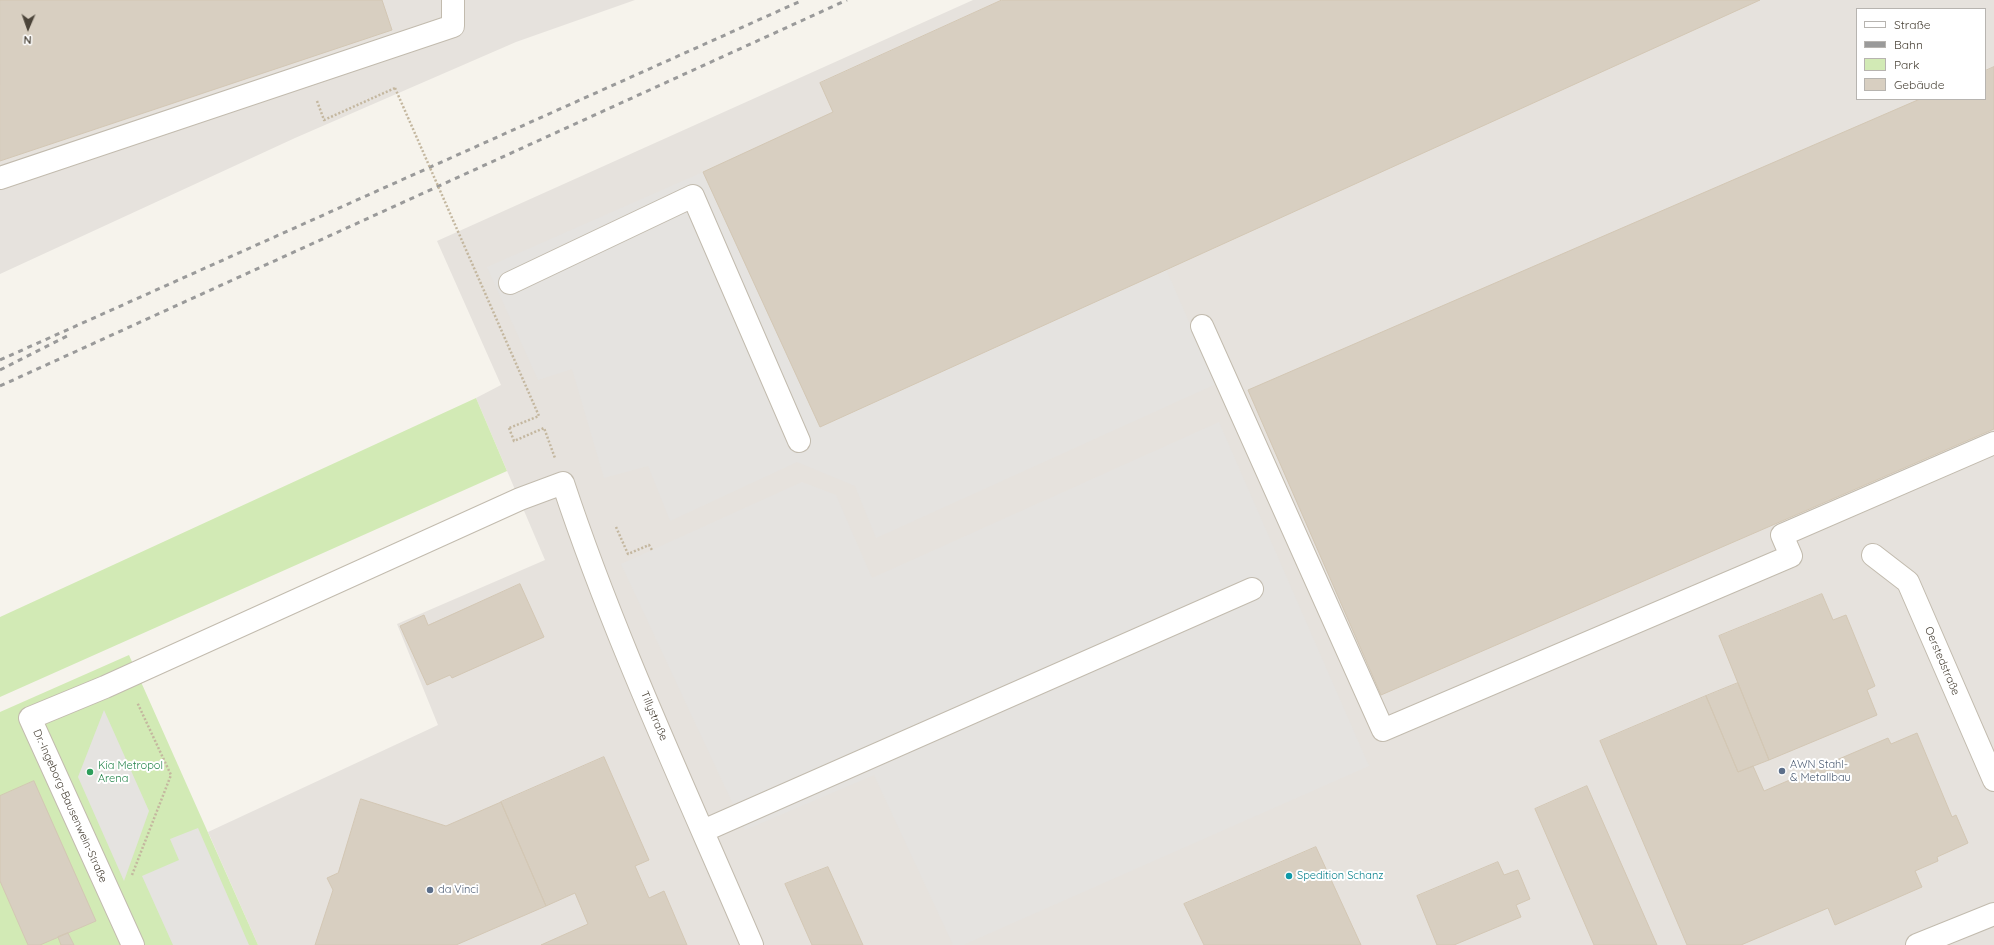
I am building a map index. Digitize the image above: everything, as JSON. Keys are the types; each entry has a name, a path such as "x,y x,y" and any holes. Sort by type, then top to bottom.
{"street":[{"path":"0,178 308,76 453,26 453,0"},
{"path":"510,283 693,196 799,441"},
{"path":"1202,326 1383,730 1791,556 1782,535 1994,443"},
{"name":"Dr.-Ingeborg-Bausenwein-Straße","path":"133,945 30,718 105,687 520,499 563,484"},
{"name":"Tillystraße","path":"563,484 583,543 752,945"},
{"name":"Oerstedstraße","path":"1873,555 1908,582 1994,780"},
{"path":"703,831 1252,589"},
{"path":"1917,945 1994,914"}],"path":[{"path":"308,76 324,120 395,88 539,416 509,428 514,440 544,428 563,484"},
{"path":"616,527 628,554 649,545 652,550"},
{"path":"118,911 171,775 134,696"}],"shaded area":[{"path":"0,0 635,0 516,42 295,138 0,274"},
{"path":"973,0 1994,0 1994,945 258,945 208,832 438,725 397,624 545,560 476,398 501,385 437,241"},
{"path":"703,172 820,427 1166,269 1216,384 876,538 855,486 797,462 670,521 648,466 604,478 572,369 538,380 487,267"},
{"path":"1219,422 1369,766 963,945 953,945 874,775 745,830 621,564 802,482 836,495 872,578"},
{"path":"104,710 149,811 124,881 78,777"},
{"path":"198,828 249,945 173,945 142,876 179,860 170,839"}],"green space":[{"path":"476,398 507,471 0,697 0,617"},
{"name":"Kia Metropol Arena","path":"129,655 258,945 0,945 0,712"}],"building":[{"path":"0,0 382,0 392,30 0,161"},
{"path":"1002,0 1760,0 820,427 703,172 833,112 820,83"},
{"path":"1994,67 1994,429 1381,695 1248,390 1918,100 1986,100 1986,71"},
{"path":"520,584 544,637 452,678 450,675 427,685 400,626 424,615 428,625"},
{"path":"1822,594 1833,620 1846,615 1875,686 1867,690 1877,715 1769,760 1719,636"},
{"path":"1738,683 1769,760 1738,772 1706,696"},
{"path":"1706,696 1738,772 1753,766 1764,791 1888,738 1891,744 1917,733 1952,817 1956,815 1968,843 1937,857 1938,861 1915,871 1922,887 1835,925 1828,908 1741,945 1687,945 1600,741"},
{"path":"604,757 649,860 635,866 649,898 664,891 687,945 541,945 588,924 575,893 546,906 501,802"},
{"path":"34,781 96,921 40,945 28,945 0,881 0,796"},
{"path":"1587,786 1657,945 1594,945 1535,809"},
{"path":"361,799 446,826 501,802 546,906 456,945 315,945 333,890 327,878 338,873"},
{"name":"Spedition Schanz","path":"1316,847 1361,945 1204,945 1184,904"},
{"path":"1498,862 1504,875 1518,870 1530,899 1516,905 1521,917 1454,945 1437,945 1417,896"},
{"path":"828,867 863,945 812,945 785,884"},
{"path":"68,933 74,945 61,945 58,937"}],"railway":[{"path":"0,360 803,0"},
{"path":"0,386 847,0"},
{"path":"0,370 67,336"}],"place":[{"name":"AWN Stahl- & Metallbau","path":"1782,771"},
{"name":"Kia Metropol Arena","path":"90,772"},
{"name":"Spedition Schanz","path":"1289,876"},
{"name":"da Vinci","path":"430,890"}]}
